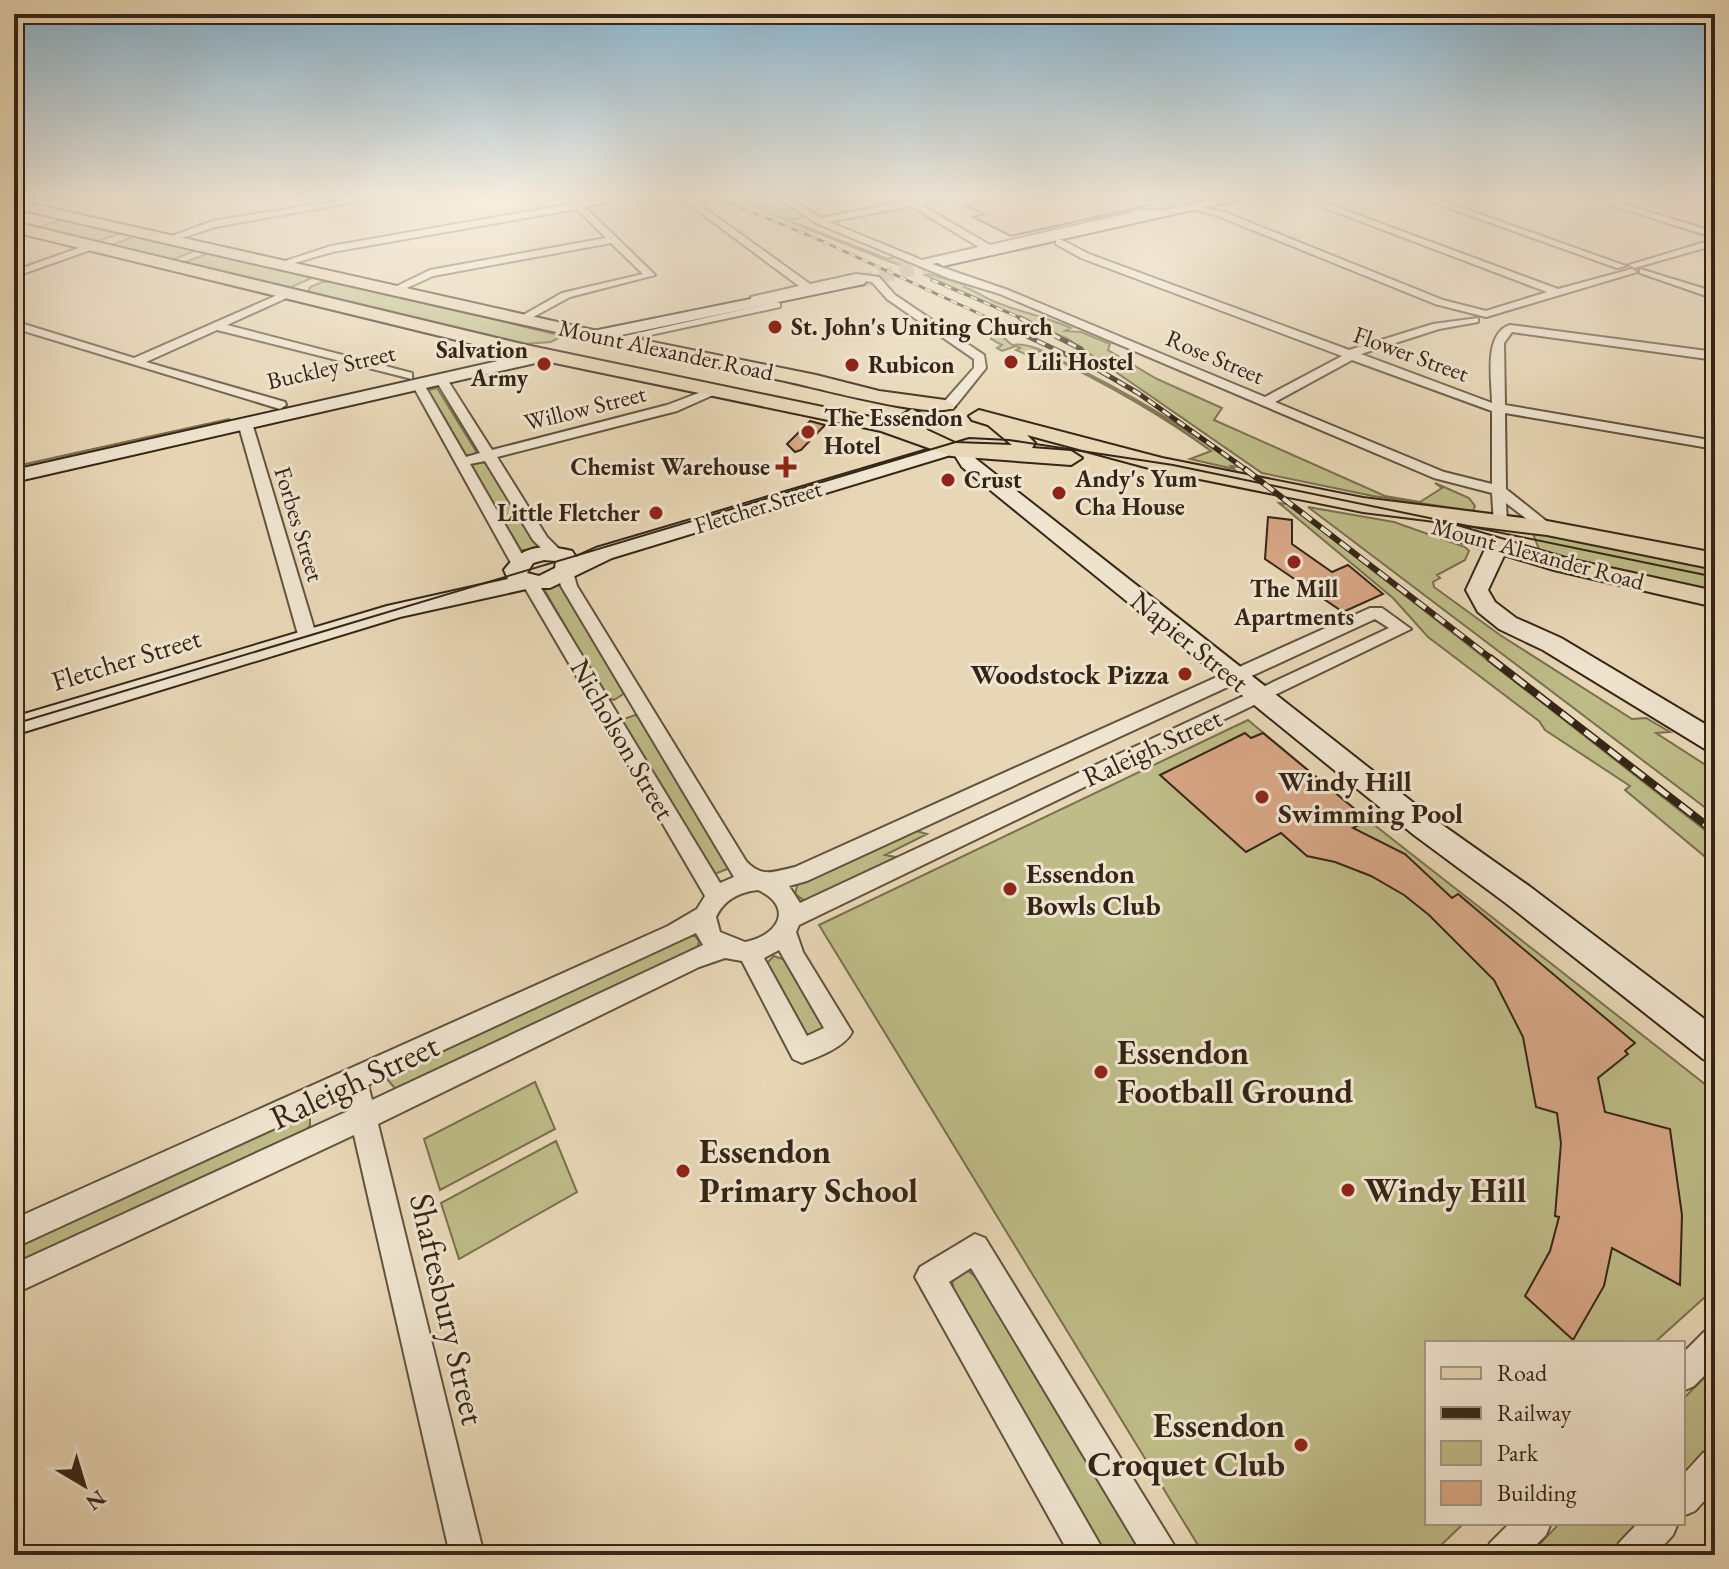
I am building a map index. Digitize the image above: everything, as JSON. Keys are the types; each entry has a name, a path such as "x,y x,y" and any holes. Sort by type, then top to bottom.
{"main road":[{"name":"Mount Alexander Road","path":"203,272 526,351 814,410 923,438 956,450 1160,464"},
{"name":"Mount Alexander Road","path":"314,272 879,397 946,406 1160,464 1363,505 1498,514 1547,528 1715,561"},
{"path":"289,293 329,276"},
{"name":"Buckley Street","path":"526,351 593,336"},
{"name":"Buckley Street","path":"547,355 613,340"},
{"path":"814,410 838,386"},
{"path":"923,438 912,420 914,412 925,406 946,406"},
{"path":"979,416 1009,430 1024,443 1020,450 1004,453"},
{"name":"Mount Alexander Road","path":"1498,514 1563,565 1715,599"}],"street":[{"path":"394,290 434,272"},
{"path":"522,320 566,295 646,277 649,272"},
{"path":"787,272 807,287"},
{"name":"Rose Street","path":"951,272 1439,475 1468,491 1498,514"},
{"name":"Flower Street","path":"1129,272 1498,408 1715,445"},
{"path":"1370,272 1480,317 1715,356"},
{"path":"1504,272 1557,292"},
{"path":"1265,402 1351,355 1437,326 1480,317 1622,272"},
{"path":"1643,272 1715,296"},
{"name":"Buckley Street","path":"660,322 866,276 877,280 886,289"},
{"name":"Buckley Street","path":"593,336 859,281"},
{"name":"Buckley Street","path":"613,340 856,288 886,289"},
{"path":"886,289 891,297 982,361 980,368 946,406"},
{"path":"136,362 289,293"},
{"name":"Buckley Street","path":"613,340 758,303"},
{"path":"1513,307 1498,343 1501,457 1498,514 1477,590 1478,600 1537,641 1542,650 1655,713 1715,742"},
{"path":"1480,317 1498,343"},
{"path":"1491,329 1507,323"},
{"path":"14,324 58,340"},
{"path":"217,326 413,380"},
{"path":"14,331 136,362 282,410"},
{"name":"Buckley Street","path":"439,375 526,351"},
{"name":"Buckley Street","path":"14,464 547,355"},
{"name":"Nicholson Street","path":"439,375 541,540 561,562 569,586 738,867 758,882"},
{"name":"Nicholson Street","path":"413,380 463,462 711,906"},
{"name":"Willow Street","path":"463,462 672,408 716,391"},
{"name":"Buckley Street","path":"14,476 244,418"},
{"name":"Forbes Street","path":"244,418 308,638"},
{"name":"Fletcher Street","path":"14,726 523,573 550,581 561,562 625,537 906,453 923,438"},
{"name":"Fletcher Street","path":"561,562 609,552 956,450"},
{"name":"Napier Street","path":"956,450 1424,827 1518,895 1715,1048"},
{"name":"Raleigh Street","path":"758,882 799,875 1376,612 1402,629 788,926"},
{"path":"1655,713 1715,757"},
{"name":"Napier Street","path":"1424,827 1506,900 1715,1067"},
{"path":"758,882 786,896 793,956 840,1032 802,1051 737,950 709,934 711,906 726,888 758,882"},
{"name":"Raleigh Street","path":"14,1234 676,933 711,906"},
{"path":"737,950 776,942 788,926"},
{"name":"Raleigh Street","path":"14,1279 364,1117 691,960 737,950"},
{"name":"Shaftesbury Street","path":"354,1080 467,1555"},
{"path":"1089,1555 930,1277 975,1248 1163,1555"},
{"path":"1685,1373 1715,1343"},
{"path":"1685,1497 1715,1465"},
{"path":"1502,1555 1532,1525"},
{"path":"1631,1555 1659,1525"}],"green space":[{"path":"222,272 293,272 314,277 289,288"},
{"path":"925,275 966,285 964,287 998,303 1071,328 1065,331 1081,332 1110,344 1108,350 1157,379 1222,408 1214,420 1385,496 1420,502 1442,488 1435,483 1469,498 1475,506 1473,511 1373,496 1262,473 1068,339"},
{"path":"322,282 341,282 562,336 551,342 524,344 308,294 310,287"},
{"path":"993,336 1003,337 1012,345 1026,345 1040,350 1113,387 1177,424 1239,467 1231,466 1234,469 1190,459 1211,451 1149,409 1084,373 1039,351 1032,357 1016,350 1020,348 1016,346 1002,351 997,348 1002,345 991,339"},
{"path":"437,388 477,455 465,455 425,391"},
{"path":"229,419 234,422 16,470 21,465"},
{"path":"479,460 485,461 537,545 536,550 521,550 471,467"},
{"path":"1279,503 1288,504 1715,838 1715,865 1625,790 1630,786 1545,730 1539,721 1428,637 1393,598"},
{"path":"1308,507 1394,522 1465,547 1469,551 1465,560 1437,575 1440,578 1433,582 1434,587 1500,635 1632,719 1646,718 1670,732 1656,733 1715,771 1715,815"},
{"path":"1532,531 1715,565 1715,596 1540,552"},
{"path":"561,584 625,693 614,700 606,697 544,589"},
{"path":"635,715 640,717 732,867 710,876 621,720"},
{"name":"Windy Hill","path":"1248,720 1368,820 1715,1092 1715,1288 1656,1341 1425,1341 1425,1525 1462,1525 1431,1555 1204,1555 819,925"},
{"path":"913,830 927,834 885,855 901,858 805,901 795,894 798,882"},
{"path":"683,936 695,936 699,941 697,950 398,1092 387,1079 397,1068"},
{"path":"774,956 788,961 825,1025 824,1030 807,1036 765,965"},
{"path":"535,1082 555,1129 440,1190 424,1139"},
{"path":"299,1113 310,1115 310,1125 299,1140 31,1265 16,1261 16,1251 34,1235"},
{"path":"556,1141 577,1192 459,1259 441,1203"},
{"path":"967,1270 981,1281 1146,1555 1106,1555 954,1294 952,1279"},
{"path":"1715,1367 1715,1442 1685,1474 1685,1397"},
{"path":"1558,1525 1637,1525 1609,1555 1529,1555"}],"building":[{"name":"The Essendon Hotel","path":"810,421 825,425 801,450 795,452 787,444"},
{"name":"The Mill Apartments","path":"1268,517 1292,520 1292,544 1332,572 1348,565 1383,594 1343,612 1265,559"},
{"path":"1245,733 1251,738 1263,733 1368,820 1353,828 1405,854 1452,898 1458,894 1635,1043 1625,1051 1628,1054 1598,1078 1605,1112 1670,1129 1682,1215 1680,1285 1612,1248 1604,1286 1573,1340 1525,1296 1550,1251 1559,1217 1555,1216 1561,1143 1557,1113 1536,1107 1523,1037 1494,980 1429,915 1404,895 1371,876 1335,862 1307,856 1281,833 1246,852 1160,775"}],"tunnel":[{"path":"859,281 898,272"}],"tram line":[{"path":"14,724 969,438 1009,440 1173,465 1715,577"}],"railway":[{"path":"890,272 993,320"},
{"path":"932,280 1025,320"},
{"path":"988,318 1095,368 1138,393 1248,471"},
{"path":"1020,318 1081,349"},
{"path":"1245,469 1493,660"},
{"path":"1490,658 1715,832"}],"place":[{"name":"St. John's Uniting Church","path":"775,327"},
{"name":"Lili Hostel","path":"1011,362"},
{"name":"Salvation Army","path":"544,364"},
{"name":"Rubicon","path":"852,365"},
{"name":"The Essendon Hotel","path":"808,432"},
{"name":"Chemist Warehouse","path":"786,467"},
{"name":"Crust","path":"948,480"},
{"name":"Andy's Yum Cha House","path":"1059,493"},
{"name":"Little Fletcher","path":"656,513"},
{"name":"The Mill Apartments","path":"1294,562"},
{"name":"Woodstock Pizza","path":"1185,674"},
{"name":"Windy Hill Swimming Pool","path":"1262,797"},
{"name":"Essendon Bowls Club","path":"1010,889"},
{"name":"Essendon Football Ground","path":"1101,1072"},
{"name":"Essendon Primary School","path":"683,1171"},
{"name":"Windy Hill","path":"1348,1190"},
{"name":"Essendon Croquet Club","path":"1301,1445"}]}
